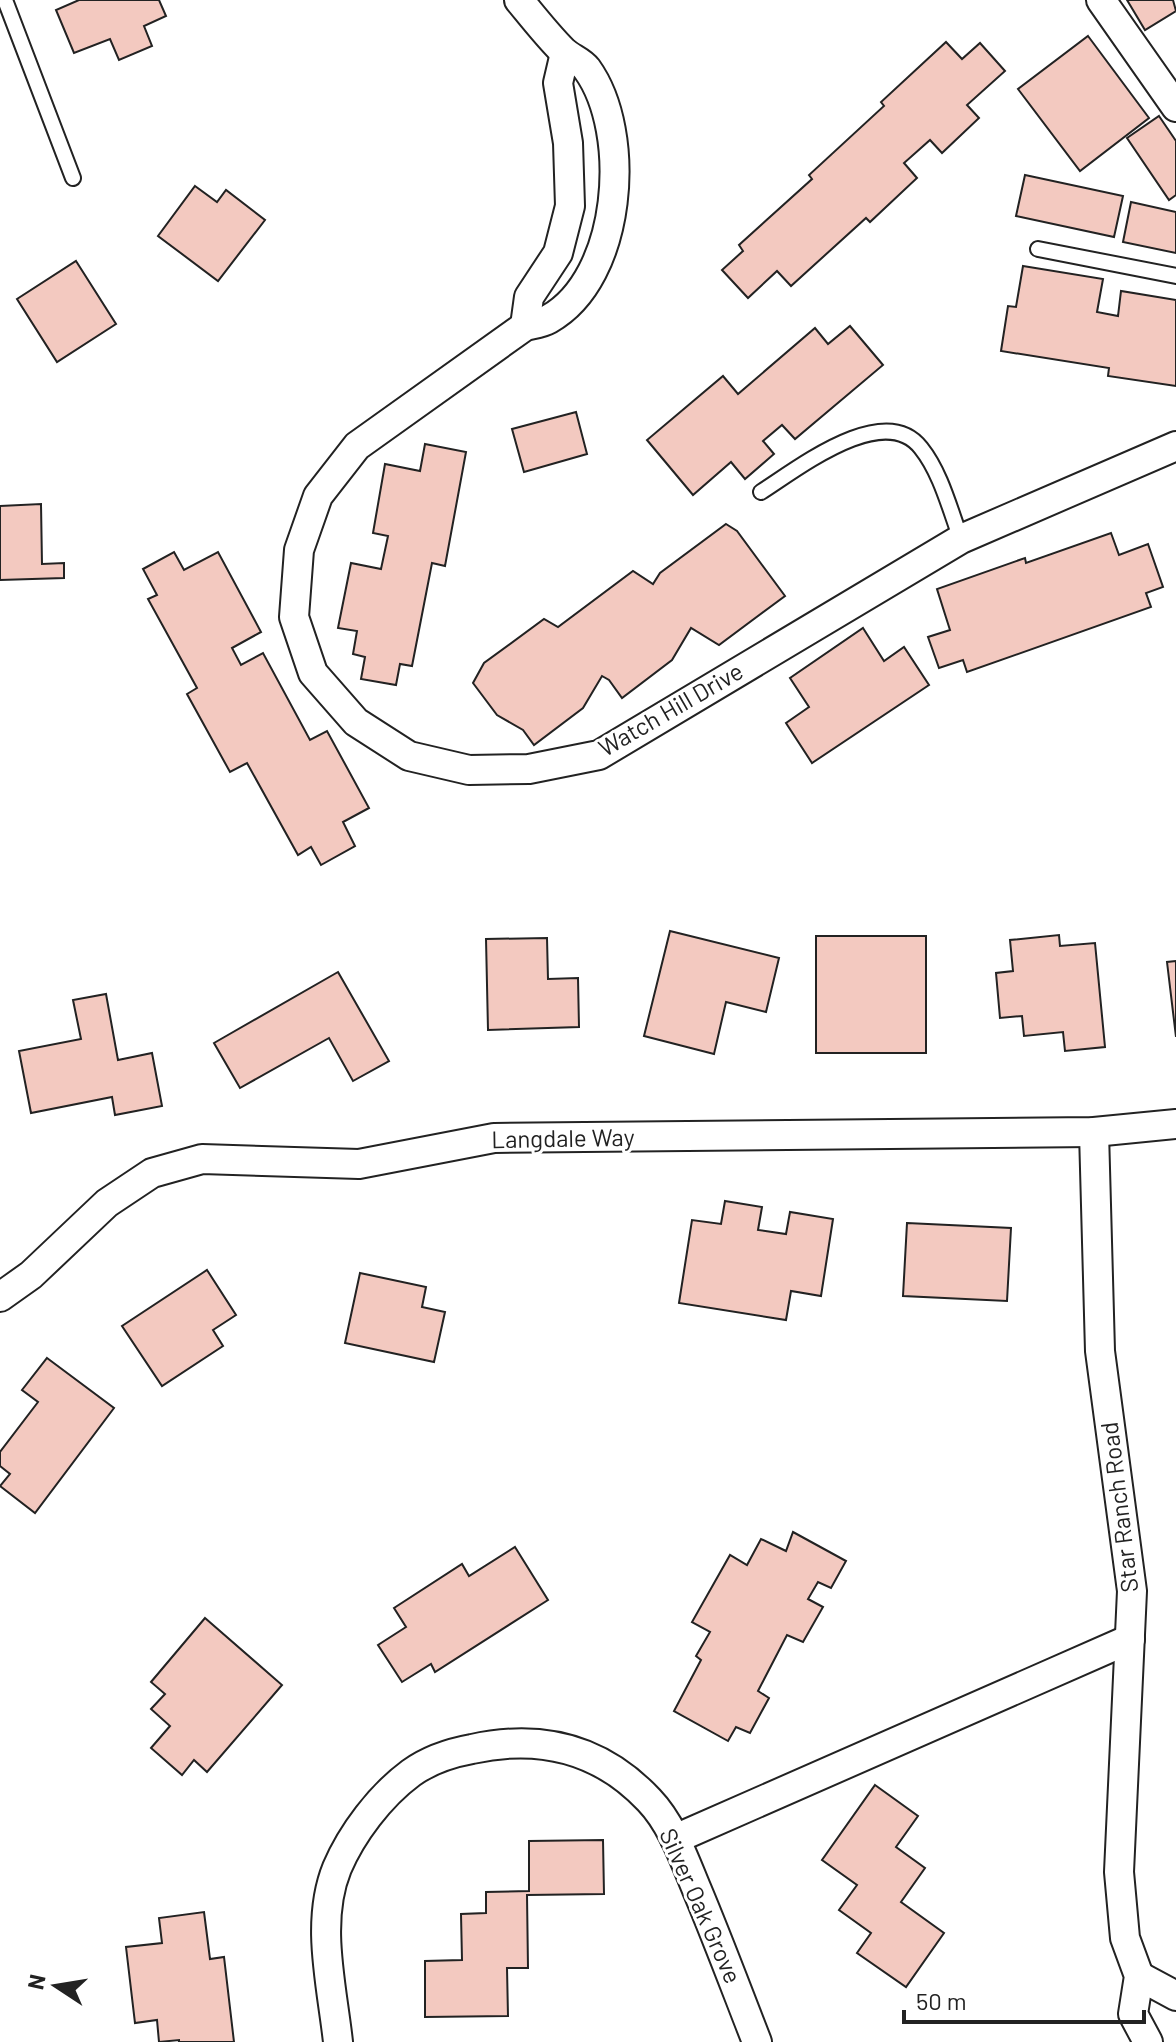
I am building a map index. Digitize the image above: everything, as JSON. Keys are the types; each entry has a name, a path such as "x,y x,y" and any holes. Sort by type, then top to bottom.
{"street":[{"name":"Watch Hill Drive","path":"519,0 565,53 586,67 608,116 613,145 612,204 604,245 585,286 548,320 525,326 357,446 318,496 299,550 294,617 313,673 356,722 409,756 469,770 529,769 599,755 961,539 1176,446"},
{"path":"1101,0 1176,107"},
{"path":"525,326 529,297 558,253 568,216 571,178 558,83 565,53"},
{"name":"Langdale Way","path":"0,1297 31,1275 107,1203 152,1173 202,1159 359,1164 494,1138 1094,1132 1176,1124"},
{"name":"Star Ranch Road","path":"1094,1132 1100,1351 1132,1591 1119,1872 1125,1938 1139,1976 1133,2014 1148,2042"},
{"path":"675,1839 1130,1639"},
{"name":"Silver Oak Grove","path":"338,2042 326,1935 328,1903 337,1869 358,1831 383,1797 412,1772 446,1754 517,1742 553,1744 586,1755 619,1772 651,1802 675,1839 757,2042"},
{"path":"1139,1976 1176,1996"}],"lane":[{"path":"5,0 73,178"},
{"path":"1038,249 1176,276"},
{"path":"761,492 846,440 876,431 901,435 919,445 930,462 961,539"}],"building":[{"path":"79,0 159,0 166,16 144,26 152,46 119,60 110,39 74,53 56,10"},
{"path":"1127,0 1173,0 1176,11 1145,30"},
{"path":"1088,36 1149,118 1080,171 1018,89"},
{"path":"946,42 962,59 980,43 1005,71 967,105 979,118 942,153 930,140 904,163 917,178 870,222 866,218 791,286 777,271 748,298 722,270 743,251 739,245 812,179 809,175 884,106 881,102"},
{"path":"1159,116 1176,141 1176,195 1169,200 1127,138"},
{"path":"1025,175 1123,196 1114,237 1016,216"},
{"path":"195,186 217,202 226,190 265,220 218,281 158,236"},
{"path":"1131,202 1176,212 1176,253 1123,242"},
{"path":"76,261 116,324 57,362 17,299"},
{"path":"1023,266 1103,279 1097,312 1118,316 1121,291 1176,300 1176,386 1108,376 1109,368 1001,351 1008,306 1016,307"},
{"path":"850,326 883,365 795,439 782,425 763,441 774,454 745,479 731,462 693,495 647,440 723,376 738,394 815,328 828,344"},
{"path":"576,412 587,454 524,472 512,429"},
{"path":"425,444 466,452 445,566 432,563 412,666 400,664 396,685 361,679 365,657 353,654 357,631 338,628 351,563 381,569 388,536 373,533 385,464 420,471"},
{"path":"41,504 42,564 64,563 64,578 0,580 0,506"},
{"path":"726,524 737,531 785,596 719,645 691,628 672,660 622,698 609,680 602,676 583,708 534,745 523,730 497,715 473,683 484,663 544,619 558,627 633,571 653,584 660,573"},
{"path":"1111,533 1119,555 1148,544 1163,587 1146,593 1151,607 967,672 963,660 939,668 928,637 950,630 937,589 1025,558 1026,563"},
{"path":"174,552 184,570 218,552 261,632 232,648 241,665 263,653 310,740 327,731 369,808 343,822 355,846 321,865 311,847 298,855 247,763 230,772 187,694 197,688 148,599 157,595 143,569"},
{"path":"863,628 884,661 904,647 929,685 812,763 786,723 809,707 790,678"},
{"path":"670,931 779,958 766,1012 726,1002 714,1054 644,1036"},
{"path":"1059,935 1060,946 1095,943 1105,1047 1065,1051 1063,1032 1024,1036 1022,1016 1000,1018 996,973 1013,971 1010,940"},
{"path":"816,936 926,936 926,1053 816,1053"},
{"path":"547,938 548,979 578,978 579,1027 488,1030 486,939"},
{"path":"1176,961 1176,1037 1167,962"},
{"path":"338,972 389,1061 353,1081 329,1038 240,1088 214,1043"},
{"path":"106,994 118,1060 152,1053 162,1106 115,1115 112,1097 31,1113 19,1051 81,1039 73,1000"},
{"path":"725,1201 762,1207 758,1230 786,1234 790,1212 833,1219 821,1296 791,1291 786,1320 679,1303 692,1220 721,1224"},
{"path":"907,1223 1011,1228 1007,1301 903,1296"},
{"path":"207,1270 236,1315 213,1330 223,1346 162,1386 122,1326"},
{"path":"360,1273 426,1287 422,1307 445,1312 434,1362 345,1343"},
{"path":"47,1358 114,1408 35,1513 0,1486 10,1474 0,1466 0,1452 38,1402 22,1390"},
{"path":"793,1532 846,1561 831,1588 818,1582 808,1599 823,1607 803,1642 787,1635 758,1691 769,1698 750,1733 736,1727 728,1741 674,1711 701,1660 696,1656 710,1632 692,1622 730,1555 747,1565 761,1539 786,1551"},
{"path":"515,1547 548,1600 435,1672 431,1664 402,1682 378,1645 406,1627 394,1608 462,1564 469,1576"},
{"path":"205,1618 282,1685 207,1772 194,1760 182,1775 151,1748 170,1726 151,1709 165,1694 151,1682"},
{"path":"875,1785 918,1816 896,1847 925,1868 901,1902 944,1933 906,1987 857,1953 871,1933 839,1910 857,1885 822,1860"},
{"path":"603,1840 604,1894 527,1895 528,1968 507,1968 508,2016 425,2017 425,1961 462,1960 461,1914 486,1913 486,1892 529,1891 529,1841"},
{"path":"204,1912 210,1959 224,1957 234,2042 159,2042 157,2020 135,2023 126,1947 162,1943 159,1918"}]}
